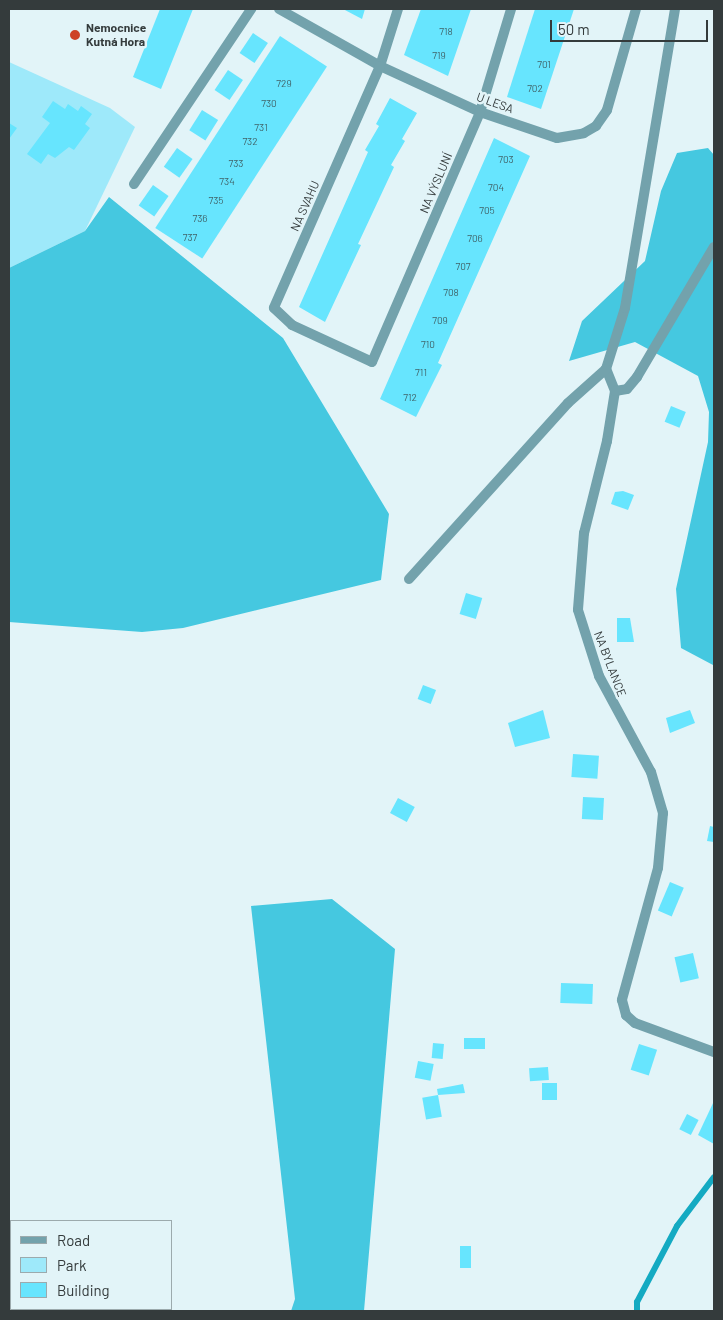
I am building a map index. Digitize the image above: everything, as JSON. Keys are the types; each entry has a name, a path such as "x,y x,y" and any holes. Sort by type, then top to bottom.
{"street":[{"path":"134,184 251,9"},
{"name":"U LESA","path":"279,9 380,66 480,112 557,138 576,136 596,126 607,110 636,9"},
{"name":"NA SVAHU","path":"372,362 292,325 274,308 380,66 398,9"},
{"name":"NA VÝSLUNÍ","path":"372,362 480,112 511,9"},
{"path":"409,579 568,403 606,369 625,308 675,9"},
{"path":"606,369 615,391 627,389 637,377 714,247"},
{"name":"NA BYLANCE","path":"615,391 607,441 584,534 578,610 599,676 651,772 663,814 658,868 622,1000 626,1015 635,1023 714,1052"}],"green space":[{"path":"9,62 110,108 135,127 85,231 9,268"}],"shaded area":[{"path":"708,148 714,155 713,665 681,648 676,589 708,442 709,412 698,376 635,342 569,361 582,321 645,261 661,191 677,153"},
{"path":"109,197 283,338 389,514 381,580 183,628 142,632 9,622 9,268 85,231"},
{"path":"332,899 395,949 364,1311 291,1311 295,1299 251,906"}],"building":[{"path":"160,9 193,9 161,89 133,77"},
{"path":"343,9 365,9 362,19"},
{"path":"421,9 471,9 448,76 404,55"},
{"path":"535,9 574,9 541,109 507,97"},
{"path":"253,33 268,43 255,63 240,53"},
{"path":"280,36 327,66 202,259 155,228"},
{"path":"228,70 243,80 230,100 215,90"},
{"path":"390,98 417,113 402,139 405,141 391,165 394,167 358,244 361,245 325,322 299,307 368,152 365,150 379,126 376,124"},
{"path":"53,101 65,109 68,104 78,111 81,106 92,114 85,124 90,128 74,150 69,147 55,158 48,154 41,164 27,154 50,123 42,117"},
{"path":"202,110 218,120 205,140 189,130"},
{"path":"9,123 17,128 9,139"},
{"path":"494,138 530,156 438,363 442,365 416,417 380,399"},
{"path":"177,148 193,159 179,178 164,167"},
{"path":"153,185 169,196 154,216 139,205"},
{"path":"671,406 686,412 679,428 665,422"},
{"path":"623,491 634,495 628,510 611,504 615,492"},
{"path":"466,593 482,598 476,619 460,614"},
{"path":"617,618 630,618 634,642 617,642"},
{"path":"423,685 436,690 431,704 418,699"},
{"path":"543,710 550,738 515,747 508,723"},
{"path":"690,710 695,723 670,733 666,718"},
{"path":"573,754 599,756 597,779 571,777"},
{"path":"583,797 604,798 603,820 582,819"},
{"path":"398,798 415,807 407,822 390,813"},
{"path":"710,826 714,827 714,842 707,841"},
{"path":"670,882 684,888 672,916 658,911"},
{"path":"693,953 699,978 680,983 674,957"},
{"path":"561,983 593,984 592,1004 560,1003"},
{"path":"464,1038 485,1038 485,1049 464,1049"},
{"path":"433,1043 444,1044 443,1059 432,1058"},
{"path":"639,1044 657,1050 649,1076 631,1070"},
{"path":"418,1061 434,1064 430,1081 415,1078"},
{"path":"548,1067 549,1080 530,1081 529,1068"},
{"path":"542,1083 557,1083 557,1100 542,1100"},
{"path":"463,1084 465,1093 438,1095 437,1089"},
{"path":"438,1095 442,1117 426,1119 422,1098"},
{"path":"714,1101 714,1144 698,1135"},
{"path":"687,1114 699,1120 691,1135 679,1129"},
{"path":"460,1246 471,1246 471,1268 460,1268"}],"waterway":[{"path":"637,1311 637,1302 677,1226 714,1177"}],"place":[{"name":"Nemocnice Kutná Hora","path":"75,35"}]}
